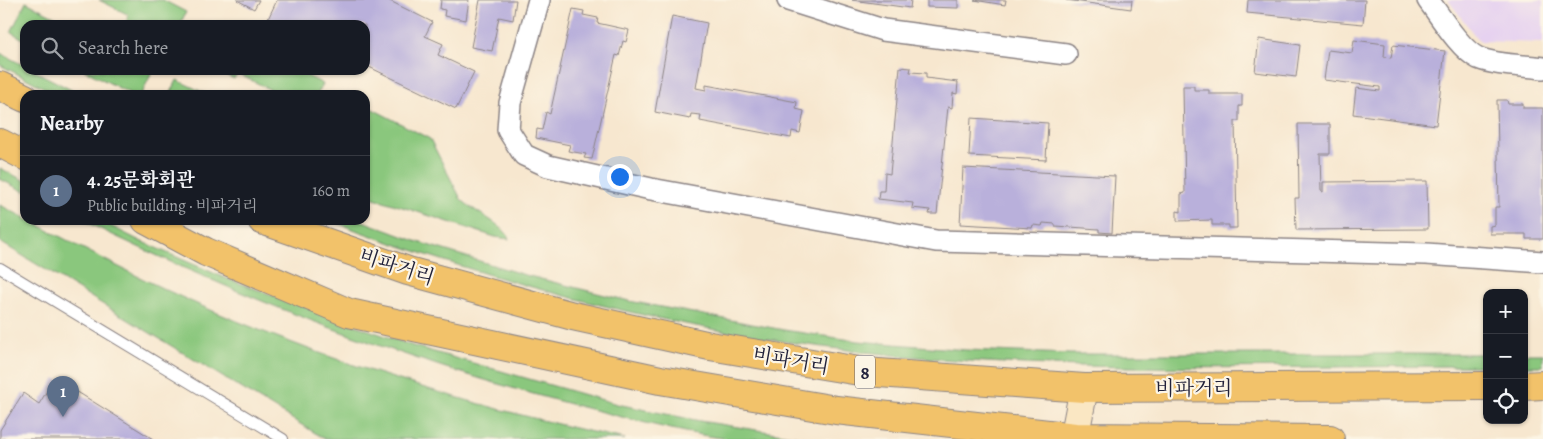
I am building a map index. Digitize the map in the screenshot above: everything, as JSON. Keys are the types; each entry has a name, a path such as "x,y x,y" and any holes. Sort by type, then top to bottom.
{"main road":[{"path":"0,86 20,96"},
{"path":"0,143 20,153"},
{"name":"비파거리","path":"155,225 206,252 349,313 660,380 836,410 1074,438 1330,439"},
{"name":"비파거리","path":"276,225 408,271 573,316 710,346 865,372 1084,388 1483,386"},
{"path":"1528,386 1543,385"}],"street":[{"path":"539,0 510,103 508,130 524,155 548,166 651,189 936,240 1416,254 1543,262"},
{"path":"788,0 883,30 1066,54"},
{"path":"1428,0 1465,47 1478,57 1496,62 1543,68"},
{"path":"1074,438 1084,388"}],"lane":[{"path":"0,268 282,439"}],"shaded area":[{"path":"1448,0 1543,0 1543,43 1479,41"}],"green space":[{"path":"99,0 163,0 186,12 182,20 127,20 129,15"},
{"path":"26,2 62,20 20,20 20,37 11,32"},
{"path":"0,53 20,63 20,75 43,75 71,90 48,90 0,65"},
{"path":"94,75 151,75 143,90 123,90"},
{"path":"226,75 236,75 234,79"},
{"path":"241,75 306,75 323,84 320,90 271,90"},
{"path":"177,80 198,90 172,90"},
{"path":"370,108 430,139 461,199 502,229 509,239 495,237 370,197"},
{"path":"0,168 20,178 20,189 0,179"},
{"path":"0,205 20,215 20,225 38,225 166,290 313,351 468,401 625,439 325,439 0,242"},
{"path":"370,224 418,242 525,275 629,301 784,330 858,341 967,350 1070,354 1483,354 1483,366 1171,368 934,359 855,351 721,331 588,302 457,265 343,225"},
{"path":"92,225 109,225 140,241 225,278 413,346 617,404 700,421 814,439 729,439 690,433 511,388 385,348 262,301 142,249"},
{"path":"1528,354 1543,354 1543,366 1528,366"}],"building":[{"path":"237,0 259,0 254,9"},
{"path":"277,0 388,0 432,22 425,36 443,44 438,55 474,72 456,109 370,67 370,20 268,19"},
{"path":"441,0 469,0 466,20 444,16 445,10 440,9"},
{"path":"480,0 516,0 513,20 499,17 492,51 471,47"},
{"path":"852,0 911,0 910,8"},
{"path":"927,0 958,0 958,8 927,7"},
{"path":"974,0 1006,0 1005,5"},
{"path":"1066,0 1132,0 1131,9"},
{"path":"1248,0 1365,0 1363,24 1247,13"},
{"path":"573,9 584,11 583,15 598,18 597,23 629,30 626,42 623,41 619,56 616,55 592,159 584,158 586,154 568,151 570,145 536,138 537,129 542,130 546,112 550,114"},
{"path":"672,16 707,23 696,88 706,90 706,85 797,102 796,109 804,111 800,133 792,131 791,138 700,121 701,115 691,114 690,119 655,112"},
{"path":"1259,39 1300,45 1296,77 1255,72"},
{"path":"1354,40 1385,44 1384,57 1391,58 1393,45 1445,51 1436,125 1353,114 1356,88 1380,91 1380,87 1324,80 1328,50 1352,53"},
{"path":"900,67 911,68 910,72 926,73 926,78 958,82 957,94 953,93 952,108 948,107 937,214 929,214 930,210 912,208 913,203 878,199 879,191 884,191 885,173 890,174"},
{"path":"1183,86 1194,86 1194,90 1209,90 1209,94 1242,94 1242,106 1239,106 1239,121 1235,121 1237,228 1229,228 1229,225 1212,225 1212,220 1177,221 1177,211 1181,212 1181,194 1185,193"},
{"path":"1497,100 1507,100 1508,104 1523,104 1523,108 1543,108 1543,239 1526,239 1526,234 1490,234 1490,226 1495,225 1495,207 1499,207"},
{"path":"971,118 1048,123 1046,160 969,156"},
{"path":"1298,124 1330,124 1330,154 1320,154 1321,191 1323,192 1323,182 1427,181 1428,229 1296,230 1295,198 1299,198"},
{"path":"963,168 1115,176 1112,233 1099,232 1099,229 1055,226 1055,224 1043,223 1042,226 1033,225 1032,228 960,224"},
{"path":"55,378 153,439 0,439 0,430 23,393 39,404"}],"place":[{"name":"4. 25문화회관","path":"63,417"}]}
